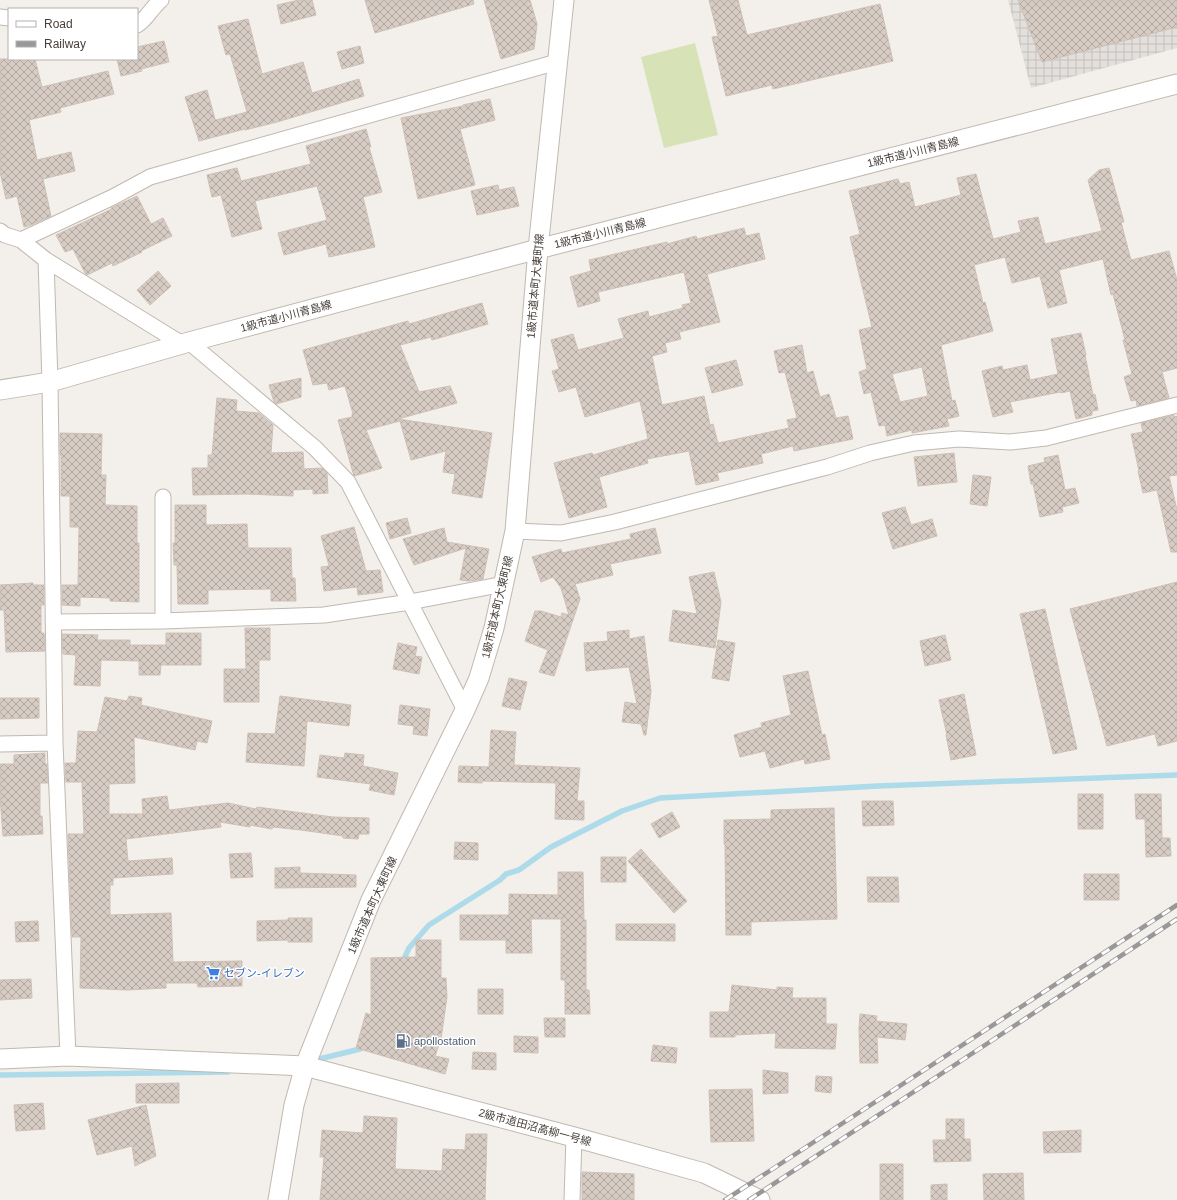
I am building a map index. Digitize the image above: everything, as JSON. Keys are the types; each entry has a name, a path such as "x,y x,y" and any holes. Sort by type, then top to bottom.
{"street":[{"path":"138,25 155,4 162,0"},
{"name":"1級市道本町大東町線","path":"278,1200 294,1105 305,1066 371,900 465,710 479,678 494,628 515,531 538,249 564,0"},
{"path":"21,240 113,198 150,177 557,62"},
{"name":"1級市道小川青島線","path":"0,390 50,382 185,343 538,249 1177,84"},
{"path":"0,231 6,235 21,240 46,260 185,343 315,448 348,482 465,710"},
{"path":"46,260 50,382 55,743 68,1056"},
{"path":"515,531 561,533 615,522 827,467 870,453 914,443 959,439 1010,442 1046,438 1177,405"},
{"path":"163,497 163,621"},
{"path":"53,622 163,621 324,615 410,602 504,584"},
{"path":"0,744 55,743"},
{"name":"2級市道田沼高柳一号線","path":"0,1059 68,1056 305,1066 704,1173 760,1200"},
{"path":"572,1200 574,1137"}],"shaded area":[{"path":"1008,0 1177,0 1177,48 1031,88"}],"green space":[{"path":"695,43 718,135 664,148 641,57"}],"building":[{"path":"299,0 312,0 316,15 281,24 277,5"},
{"path":"365,0 473,0 474,4 375,33"},
{"path":"484,0 530,0 537,24 534,49 501,59"},
{"path":"709,0 738,0 747,35 880,4 893,61 773,89 772,85 726,96 712,37 718,36"},
{"path":"1018,0 1177,0 1177,27 1042,62"},
{"path":"248,19 262,74 303,62 312,93 359,79 364,96 277,122 199,141 185,97 207,90 216,120 247,112 230,54 226,55 218,26"},
{"path":"164,41 169,62 121,76 117,60 138,60 138,47"},
{"path":"360,46 364,63 342,69 337,52"},
{"path":"0,59 35,60 42,87 108,71 114,94 60,108 61,112 29,120 37,160 71,152 75,171 43,179 51,216 24,227 17,196 6,199 0,172"},
{"path":"490,99 495,120 460,129 475,185 418,199 401,118 463,106"},
{"path":"366,129 371,147 369,147 382,192 363,197 375,247 329,257 326,244 284,255 278,233 327,220 317,186 255,201 262,229 232,237 221,195 212,197 207,175 237,168 241,181 311,164 306,146"},
{"path":"1109,168 1124,222 1121,222 1131,260 1169,251 1177,280 1177,368 1162,372 1169,398 1137,406 1136,400 1131,401 1124,377 1132,374 1123,340 1125,340 1113,294 1111,295 1103,259 1059,270 1067,303 1048,308 1040,276 1012,283 1005,257 974,265 983,303 985,302 993,331 941,345 952,401 955,400 959,416 947,419 949,426 912,433 912,430 887,436 885,425 879,426 871,392 864,394 859,372 867,369 859,330 872,327 850,237 860,234 849,191 898,179 900,184 909,182 915,207 961,195 957,178 976,174 993,239 1021,232 1018,221 1038,217 1045,244 1102,231 1088,180 1099,170","holes":["922,367 928,396 900,402 892,374"]},
{"path":"498,185 499,190 514,187 519,206 477,215 471,191"},
{"path":"137,196 151,224 163,218 172,236 113,266 112,263 87,275 73,249 65,252 56,235"},
{"path":"744,228 746,236 759,233 765,259 707,274 720,322 679,332 681,339 665,343 667,352 652,356 662,405 704,396 710,425 713,424 718,443 789,428 787,420 797,418 785,372 779,373 774,351 802,345 807,373 813,371 820,397 829,394 836,418 848,416 853,439 794,451 793,446 761,454 763,463 717,473 719,480 696,485 689,451 647,459 648,463 599,477 607,507 569,518 554,463 592,453 593,455 648,439 640,401 585,417 576,387 559,392 552,371 559,369 551,340 573,334 578,350 624,338 618,319 648,311 649,317 683,308 682,305 691,303 684,272 598,292 600,301 578,307 570,277 591,271 589,260 667,242 667,244 696,236 697,239"},
{"path":"158,271 171,286 150,305 137,290"},
{"path":"482,303 488,324 432,340 431,337 400,345 419,392 450,386 457,403 398,419 492,433 482,498 452,493 455,474 443,472 446,451 411,460 400,421 366,430 382,468 354,476 338,420 352,417 353,414 345,386 329,390 327,383 313,385 303,350 408,321 409,324"},
{"path":"1081,333 1093,395 1095,394 1098,410 1092,411 1092,415 1076,419 1070,391 1010,402 1013,412 993,417 982,371 1002,366 1003,370 1027,365 1030,380 1058,374 1051,339"},
{"path":"736,360 743,385 712,393 705,368"},
{"path":"301,378 301,397 276,404 274,402 269,385"},
{"path":"217,398 237,400 236,411 259,413 273,425 271,453 303,452 304,469 322,468 327,473 328,493 313,494 313,489 293,490 293,496 247,494 193,495 192,468 208,468 208,455 212,455"},
{"path":"1174,415 1174,417 1177,416 1177,475 1169,476 1177,510 1177,552 1171,552 1157,490 1143,493 1131,434 1143,432 1141,423"},
{"path":"60,433 102,434 101,475 106,475 105,505 137,506 137,543 139,543 139,602 110,601 110,598 80,597 80,606 62,605 62,585 78,585 79,527 70,527 70,496 61,496"},
{"path":"954,453 957,482 918,486 914,457"},
{"path":"1058,455 1065,490 1075,488 1079,503 1062,507 1063,512 1040,517 1033,484 1031,484 1028,466 1045,462 1044,458"},
{"path":"973,475 991,477 987,506 970,504"},
{"path":"175,505 206,505 206,525 247,524 248,548 291,548 292,578 295,578 296,601 271,601 271,589 208,590 208,604 178,604 177,565 174,565 173,543 175,543"},
{"path":"905,507 911,525 932,519 937,536 893,549 882,513"},
{"path":"407,518 411,533 390,539 386,523"},
{"path":"354,527 366,571 380,570 383,592 358,595 357,587 324,591 321,567 329,566 321,536"},
{"path":"444,528 447,542 489,549 483,579 469,581 460,580 466,548 414,565 403,539"},
{"path":"655,528 661,553 610,564 613,575 575,584 580,599 554,676 539,672 548,650 525,641 535,611 541,611 561,617 562,613 569,615 561,588 553,577 541,582 532,557 561,549 562,553 631,539 630,534"},
{"path":"714,572 721,602 715,648 669,641 673,610 697,614 689,577"},
{"path":"1177,582 1177,741 1158,746 1155,734 1107,746 1070,609"},
{"path":"33,583 33,585 44,585 44,605 41,605 41,633 44,633 45,651 6,652 4,610 0,610 0,585"},
{"path":"1045,609 1077,749 1053,754 1020,614"},
{"path":"245,628 270,628 270,660 259,660 259,702 224,702 224,669 246,669"},
{"path":"629,630 629,639 644,636 651,691 646,735 644,735 641,724 622,722 625,702 637,704 629,667 586,671 584,643 608,641 607,632"},
{"path":"166,633 201,633 201,665 161,665 160,675 139,675 139,661 101,660 100,686 74,685 76,655 63,654 62,634 98,635 97,640 130,640 130,645 166,645"},
{"path":"945,635 951,660 925,666 920,641"},
{"path":"718,640 735,643 729,681 712,678"},
{"path":"398,643 417,647 415,656 422,657 419,674 393,669"},
{"path":"808,671 822,735 825,734 830,759 805,764 804,759 770,768 765,751 740,757 734,735 762,727 761,723 791,715 783,676"},
{"path":"509,678 527,682 520,710 502,706"},
{"path":"964,694 976,755 951,760 939,700"},
{"path":"129,696 142,698 141,705 212,721 207,743 197,741 195,750 134,737 135,783 109,784 109,814 143,814 142,799 167,796 169,810 228,803 256,809 257,807 333,817 369,818 369,834 359,834 358,839 343,838 343,836 301,830 273,827 272,829 250,825 250,827 220,822 221,827 126,839 128,861 172,858 173,874 113,878 113,885 110,885 110,915 171,913 173,962 242,961 242,986 198,987 197,983 166,983 166,988 127,990 80,988 81,937 72,937 68,834 84,833 82,782 66,782 65,763 76,763 78,731 97,732 105,697 127,701"},
{"path":"280,696 351,705 349,726 307,721 304,766 246,762 248,733 275,734"},
{"path":"0,698 39,698 39,718 0,719"},
{"path":"400,705 430,709 427,736 413,734 414,726 398,724"},
{"path":"491,730 516,732 514,765 580,768 577,801 584,801 584,820 555,819 556,783 482,781 482,783 458,782 459,766 489,767"},
{"path":"45,753 48,783 40,783 40,816 42,816 43,834 3,836 0,797 0,764 14,764 14,755"},
{"path":"345,753 364,755 363,766 398,773 394,795 369,790 371,784 317,777 320,755 344,758"},
{"path":"1078,794 1103,794 1103,829 1078,829"},
{"path":"1135,794 1161,794 1162,838 1170,838 1171,856 1146,857 1145,819 1136,819"},
{"path":"862,801 893,801 894,825 863,826"},
{"path":"834,808 837,919 751,922 751,935 726,935 724,820 771,819 771,810"},
{"path":"672,812 680,827 659,838 651,824"},
{"path":"455,842 478,843 478,860 454,859"},
{"path":"641,849 687,901 674,913 628,861"},
{"path":"251,853 253,877 231,878 229,854"},
{"path":"601,857 626,857 626,882 601,882"},
{"path":"300,867 300,873 356,875 356,887 275,888 275,868"},
{"path":"558,872 583,872 584,920 586,920 586,990 589,990 590,1014 565,1014 565,980 561,980 561,919 531,919 532,953 506,953 506,940 460,940 460,915 509,915 509,894 558,895"},
{"path":"1084,874 1119,874 1119,900 1084,900"},
{"path":"867,877 898,877 899,902 868,902"},
{"path":"288,918 312,918 312,942 288,942 288,940 257,941 257,921 288,920"},
{"path":"38,921 39,941 16,942 15,922"},
{"path":"616,924 675,924 675,941 616,940"},
{"path":"416,940 441,940 441,978 446,978 447,997 441,1039 435,1056 449,1059 445,1074 356,1048 366,1013 371,1015 371,958 416,957"},
{"path":"31,979 32,998 0,1000 0,980"},
{"path":"732,985 777,990 777,987 793,988 792,998 826,998 826,1024 837,1024 835,1049 775,1048 776,1033 735,1035 735,1037 710,1037 710,1012 729,1012"},
{"path":"478,989 503,989 503,1014 478,1014"},
{"path":"860,1014 877,1016 876,1021 907,1024 905,1040 877,1037 878,1063 860,1063"},
{"path":"544,1018 565,1018 565,1037 545,1037"},
{"path":"514,1036 538,1037 538,1053 514,1052"},
{"path":"653,1045 677,1048 676,1063 651,1061"},
{"path":"473,1052 496,1053 496,1070 472,1069"},
{"path":"763,1070 788,1073 788,1093 763,1094"},
{"path":"816,1076 832,1077 831,1093 815,1091"},
{"path":"179,1083 179,1103 136,1103 136,1084"},
{"path":"752,1089 754,1141 711,1142 709,1090"},
{"path":"43,1103 45,1129 16,1131 14,1105"},
{"path":"146,1105 156,1156 135,1166 132,1146 97,1155 88,1120"},
{"path":"364,1116 397,1118 395,1169 442,1171 443,1149 465,1150 466,1134 487,1134 485,1200 320,1200 324,1157 320,1157 322,1130 363,1133"},
{"path":"946,1119 964,1119 964,1139 970,1139 971,1161 934,1162 933,1140 946,1140"},
{"path":"1081,1130 1081,1152 1044,1153 1043,1132"},
{"path":"880,1164 903,1164 903,1200 880,1200"},
{"path":"582,1172 634,1174 634,1200 582,1200"},
{"path":"1023,1173 1024,1200 984,1200 983,1174"},
{"path":"947,1184 947,1200 931,1200 931,1185"}],"waterway":[{"path":"402,963 409,948 429,925 500,880 506,874 519,870 551,847 622,811 660,798 878,786 1177,775"},
{"path":"311,1061 360,1049 365,1044"},
{"path":"0,1075 228,1072"}],"railway":[{"path":"725,1200 1177,905"},
{"path":"749,1200 1177,919"}],"place":[{"name":"セブン-イレブン","path":"213,973"},
{"name":"apollostation","path":"403,1041"}]}
